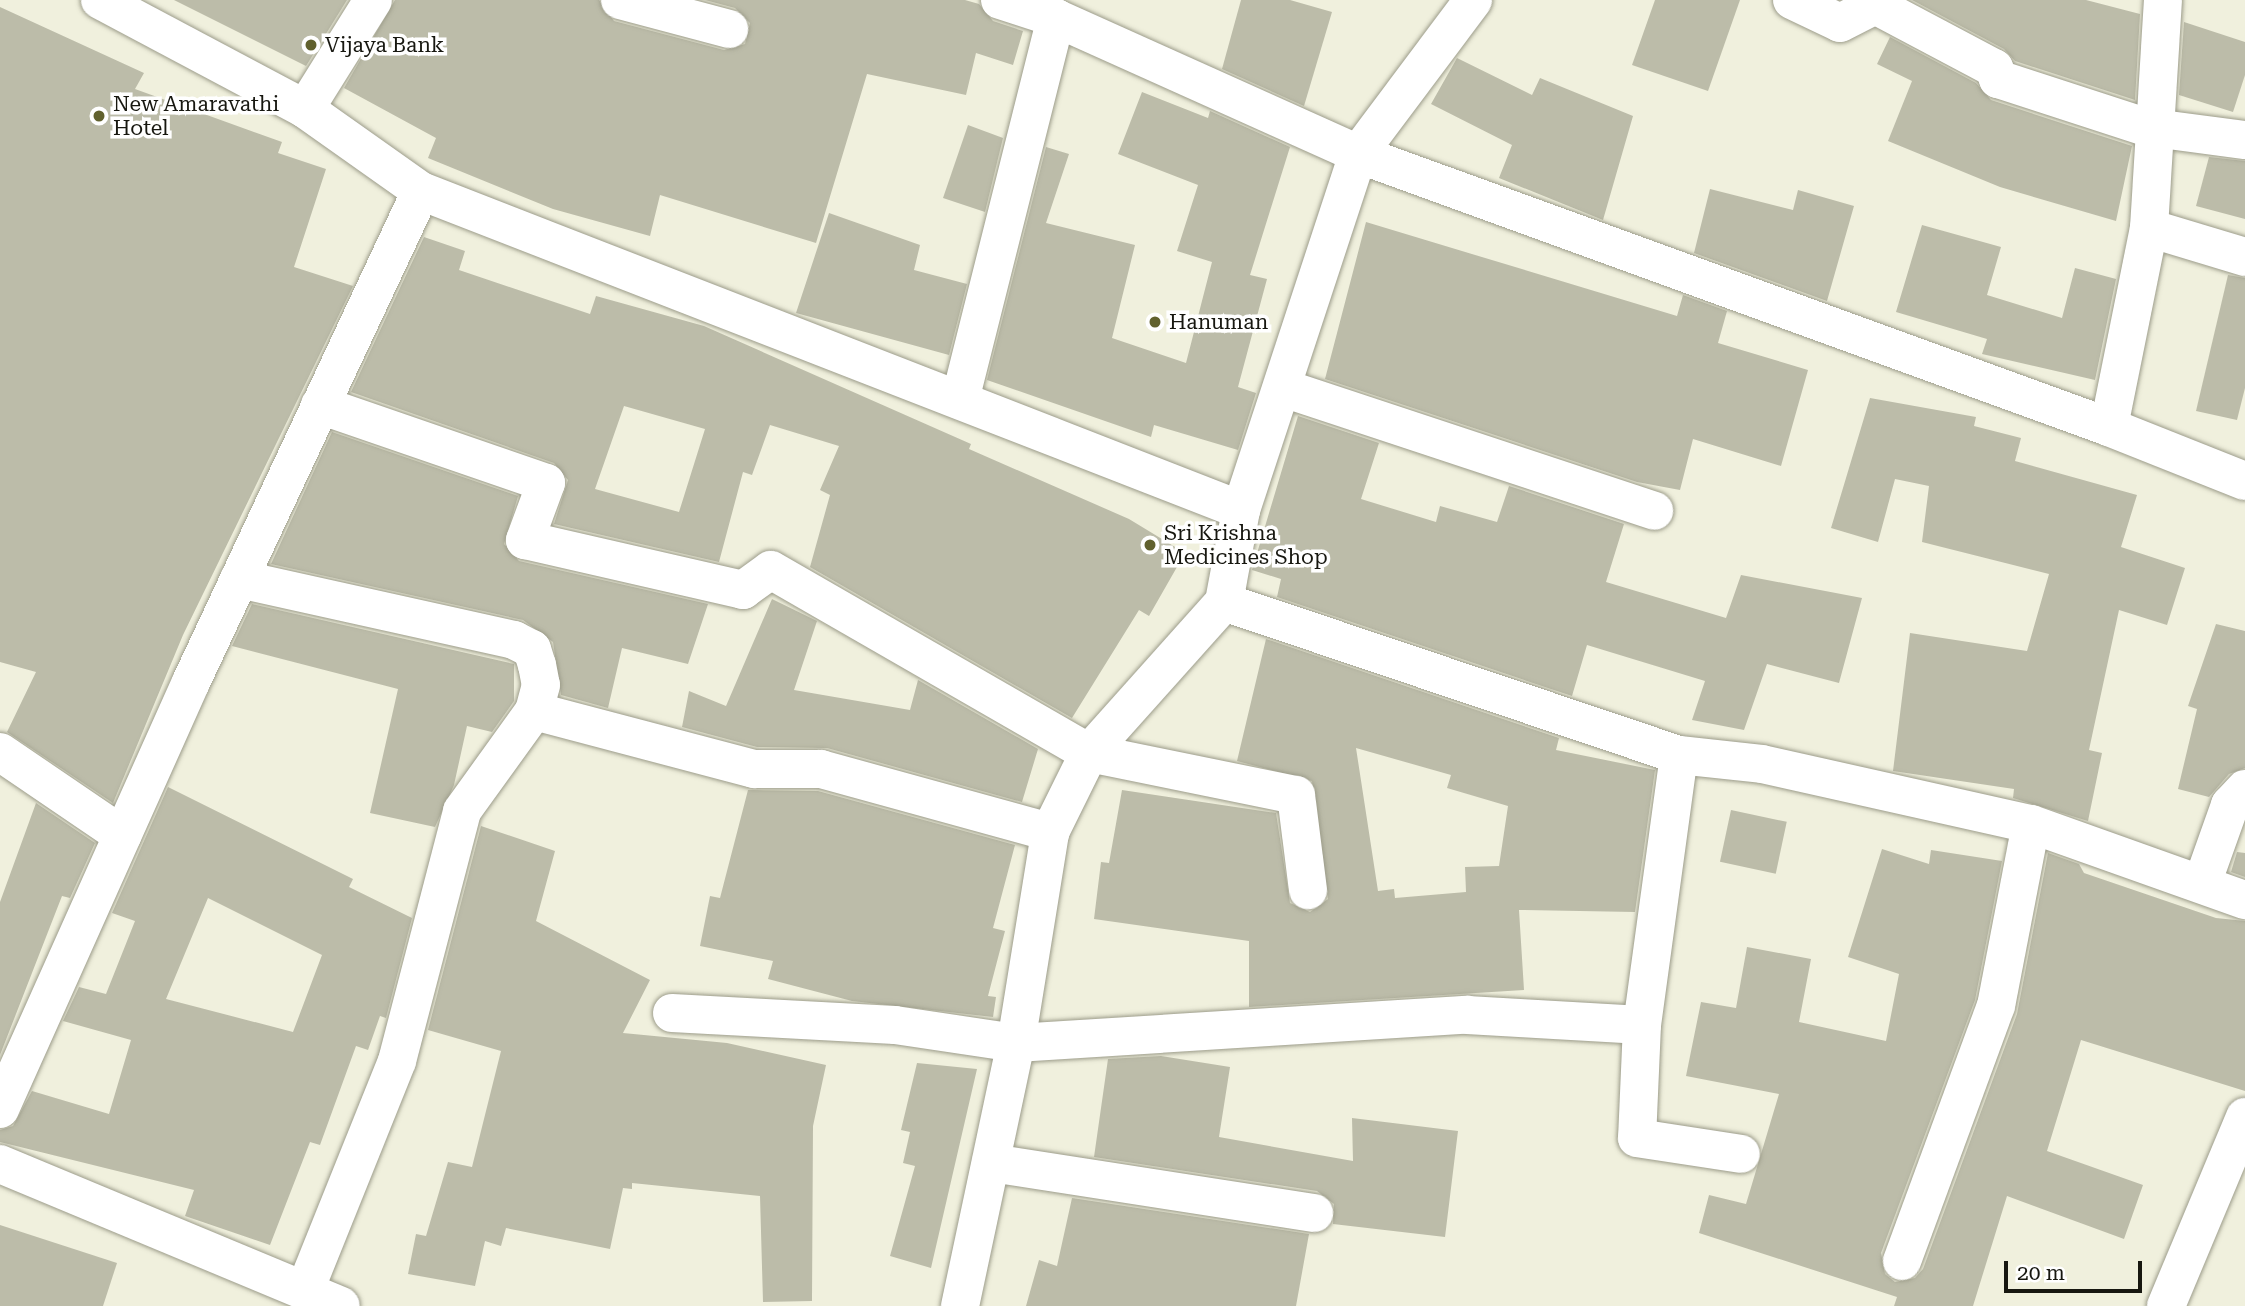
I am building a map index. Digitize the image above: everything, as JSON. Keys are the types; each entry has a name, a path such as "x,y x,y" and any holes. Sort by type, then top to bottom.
{"street":[{"path":"100,0 305,109 421,191 1241,510"},
{"path":"305,109 373,0"},
{"path":"620,0 729,29"},
{"path":"1000,0 1056,18 1358,154 2109,428 2245,481"},
{"path":"960,1306 1016,1043 1050,832 1089,753 1224,602 1241,510 1358,154 1473,0"},
{"path":"1793,0 1840,23 1875,5 1994,68 1998,79 2155,128 2245,140"},
{"path":"2109,428 2149,228 2163,0"},
{"path":"960,400 1056,18"},
{"path":"0,1110 239,579 421,191"},
{"path":"2149,228 2245,257"},
{"path":"1283,388 1654,511"},
{"path":"320,405 546,483 524,540 743,590 771,570 1089,753 1296,795 1308,890"},
{"path":"239,579 514,640 532,649 541,685 534,711 462,811 397,1061 305,1290"},
{"path":"1224,602 1679,755 1762,764 2031,824 2203,881 2245,900"},
{"path":"534,711 754,769 821,769 1050,832"},
{"path":"0,752 122,835"},
{"path":"1679,755 1642,1025 1637,1138 1741,1154"},
{"path":"2203,881 2231,805 2245,789"},
{"path":"1902,1261 1996,1006 2031,824"},
{"path":"672,1013 895,1025 1016,1043 1467,1015 1642,1025"},
{"path":"2166,1306 2245,1117"},
{"path":"991,1163 1314,1213"},
{"path":"0,1164 341,1306"}],"building":[{"path":"174,0 347,0 306,66"},
{"path":"395,0 599,0 614,21 724,50 745,44 750,23 735,8 705,0 965,0 979,4 993,21 1023,31 1013,65 976,53 966,95 867,74 816,243 660,195 650,236 553,209 428,158 436,138 344,88"},
{"path":"1241,0 1290,0 1332,12 1304,106 1222,69"},
{"path":"1655,0 1740,0 1708,91 1632,65"},
{"path":"1912,0 2086,0 2140,14 2135,100 2015,61 2004,49"},
{"path":"0,7 144,73 135,89 282,142 278,153 326,169 294,267 353,286 183,635 113,803 7,732 36,672 0,662"},
{"path":"2184,22 2245,42 2245,75 2233,112 2179,95"},
{"path":"1890,37 1976,83 1991,100 2132,146 2116,221 2000,187 1888,141 1912,81 1877,64"},
{"path":"1457,58 1532,95 1540,78 1633,116 1603,220 1499,178 1512,145 1431,104"},
{"path":"1142,92 1208,118 1210,111 1290,147 1250,275 1267,279 1238,387 1256,393 1238,450 1154,425 1151,437 987,380 1046,147 1069,154 1046,223 1135,245 1112,338 1186,363 1212,262 1177,251 1198,185 1118,154"},
{"path":"968,125 1003,138 985,212 943,198"},
{"path":"2209,157 2245,161 2245,219 2196,206"},
{"path":"1710,189 1793,210 1798,190 1854,206 1827,301 1694,253"},
{"path":"829,213 920,245 914,270 967,284 949,355 796,313"},
{"path":"1366,222 1677,316 1683,295 1727,311 1718,343 1808,370 1781,466 1693,439 1680,490 1637,482 1325,379"},
{"path":"1922,225 2001,247 1987,295 2062,318 2075,268 2116,279 2095,380 1982,354 1987,339 1896,312"},
{"path":"424,237 465,251 459,270 590,314 596,296 704,326 971,444 969,449 1129,519 1185,553 1149,616 1139,610 1072,718 810,567 830,495 820,490 839,446 770,425 752,475 743,472 719,562 554,524 568,480 554,463 351,392","holes":["624,406 705,429 679,512 595,489"]},
{"path":"2228,275 2245,278 2245,388 2237,420 2196,411"},
{"path":"1870,398 1976,417 1974,426 2021,438 2015,461 2137,495 2121,547 2185,568 2167,625 2119,610 2089,750 2102,753 2088,821 2013,798 2014,789 1893,771 1910,633 2027,651 2049,574 1922,542 1929,486 1895,479 1878,542 1831,528"},
{"path":"1298,416 1379,443 1361,499 1436,522 1440,506 1497,522 1509,486 1624,524 1606,582 1726,618 1741,575 1862,598 1839,683 1767,664 1744,730 1692,720 1705,681 1587,645 1572,696 1277,597 1281,579 1252,570"},
{"path":"332,432 518,496 504,544 519,561 708,604 688,664 622,648 608,708 561,695 553,642 523,620 271,564"},
{"path":"772,599 817,621 794,690 910,710 918,680 1038,749 1022,802 827,748 757,747 682,727 689,691 726,706"},
{"path":"252,604 514,664 514,701 492,732 467,726 454,785 435,827 370,813 398,689 232,646"},
{"path":"2216,624 2245,631 2245,768 2229,774 2209,797 2178,789 2197,709 2188,706"},
{"path":"1266,639 1559,738 1556,750 1655,770 1635,912 1519,910 1524,990 1249,1007 1249,941 1094,919 1101,862 1109,863 1122,790 1276,813 1290,903 1310,912 1328,899 1312,781 1237,761","holes":["1356,748 1451,775 1447,788 1508,806 1499,866 1465,867 1466,892 1395,898 1394,889 1378,891"]},
{"path":"168,787 353,879 349,887 412,918 386,1018 380,1016 368,1050 356,1046 320,1145 310,1142 270,1245 185,1216 194,1190 0,1142 0,1130 13,1126 32,1091 109,1114 131,1040 63,1021 79,987 106,994 135,921 112,913","holes":["208,898 322,955 293,1032 166,999"]},
{"path":"748,790 818,791 1015,845 993,928 1005,931 988,996 996,997 993,1017 852,1001 768,979 773,961 700,946 710,896 720,898"},
{"path":"36,803 95,843 70,898 62,896 0,1055 0,902"},
{"path":"1731,810 1787,822 1776,874 1720,862"},
{"path":"481,826 555,851 536,921 650,980 623,1033 727,1043 826,1065 813,1126 812,1301 763,1302 760,1196 632,1183 632,1189 623,1188 610,1249 506,1228 501,1246 485,1241 475,1286 408,1274 416,1234 426,1236 448,1162 472,1167 501,1051 428,1030"},
{"path":"1882,849 1929,864 1931,850 2002,861 1975,1000 1881,1253 1885,1274 1895,1282 1915,1278 1923,1269 2017,1014 2048,853 2079,864 2084,873 2216,918 2245,921 2245,1091 2081,1040 2047,1151 2143,1185 2124,1239 2007,1196 1973,1306 1894,1306 1897,1297 1699,1233 1709,1195 1746,1204 1779,1094 1686,1076 1701,1002 1736,1008 1747,947 1811,959 1799,1022 1886,1041 1899,974 1848,957"},
{"path":"2237,852 2245,853 2245,877 2231,872"},
{"path":"1161,1056 1230,1067 1219,1137 1353,1161 1352,1118 1458,1131 1445,1237 1333,1224 1334,1204 1317,1191 1094,1157 1108,1059"},
{"path":"917,1063 977,1069 931,1268 890,1256 915,1166 903,1163 910,1132 901,1130"},
{"path":"1072,1198 1309,1234 1296,1306 1026,1306 1039,1260 1057,1266"},
{"path":"0,1225 117,1263 103,1306 0,1306"}],"place":[{"name":"Vijaya Bank","path":"311,45"},
{"name":"New Amaravathi Hotel","path":"99,116"},
{"name":"Hanuman","path":"1155,322"},
{"name":"Sri Krishna Medicines Shop","path":"1150,545"}]}
